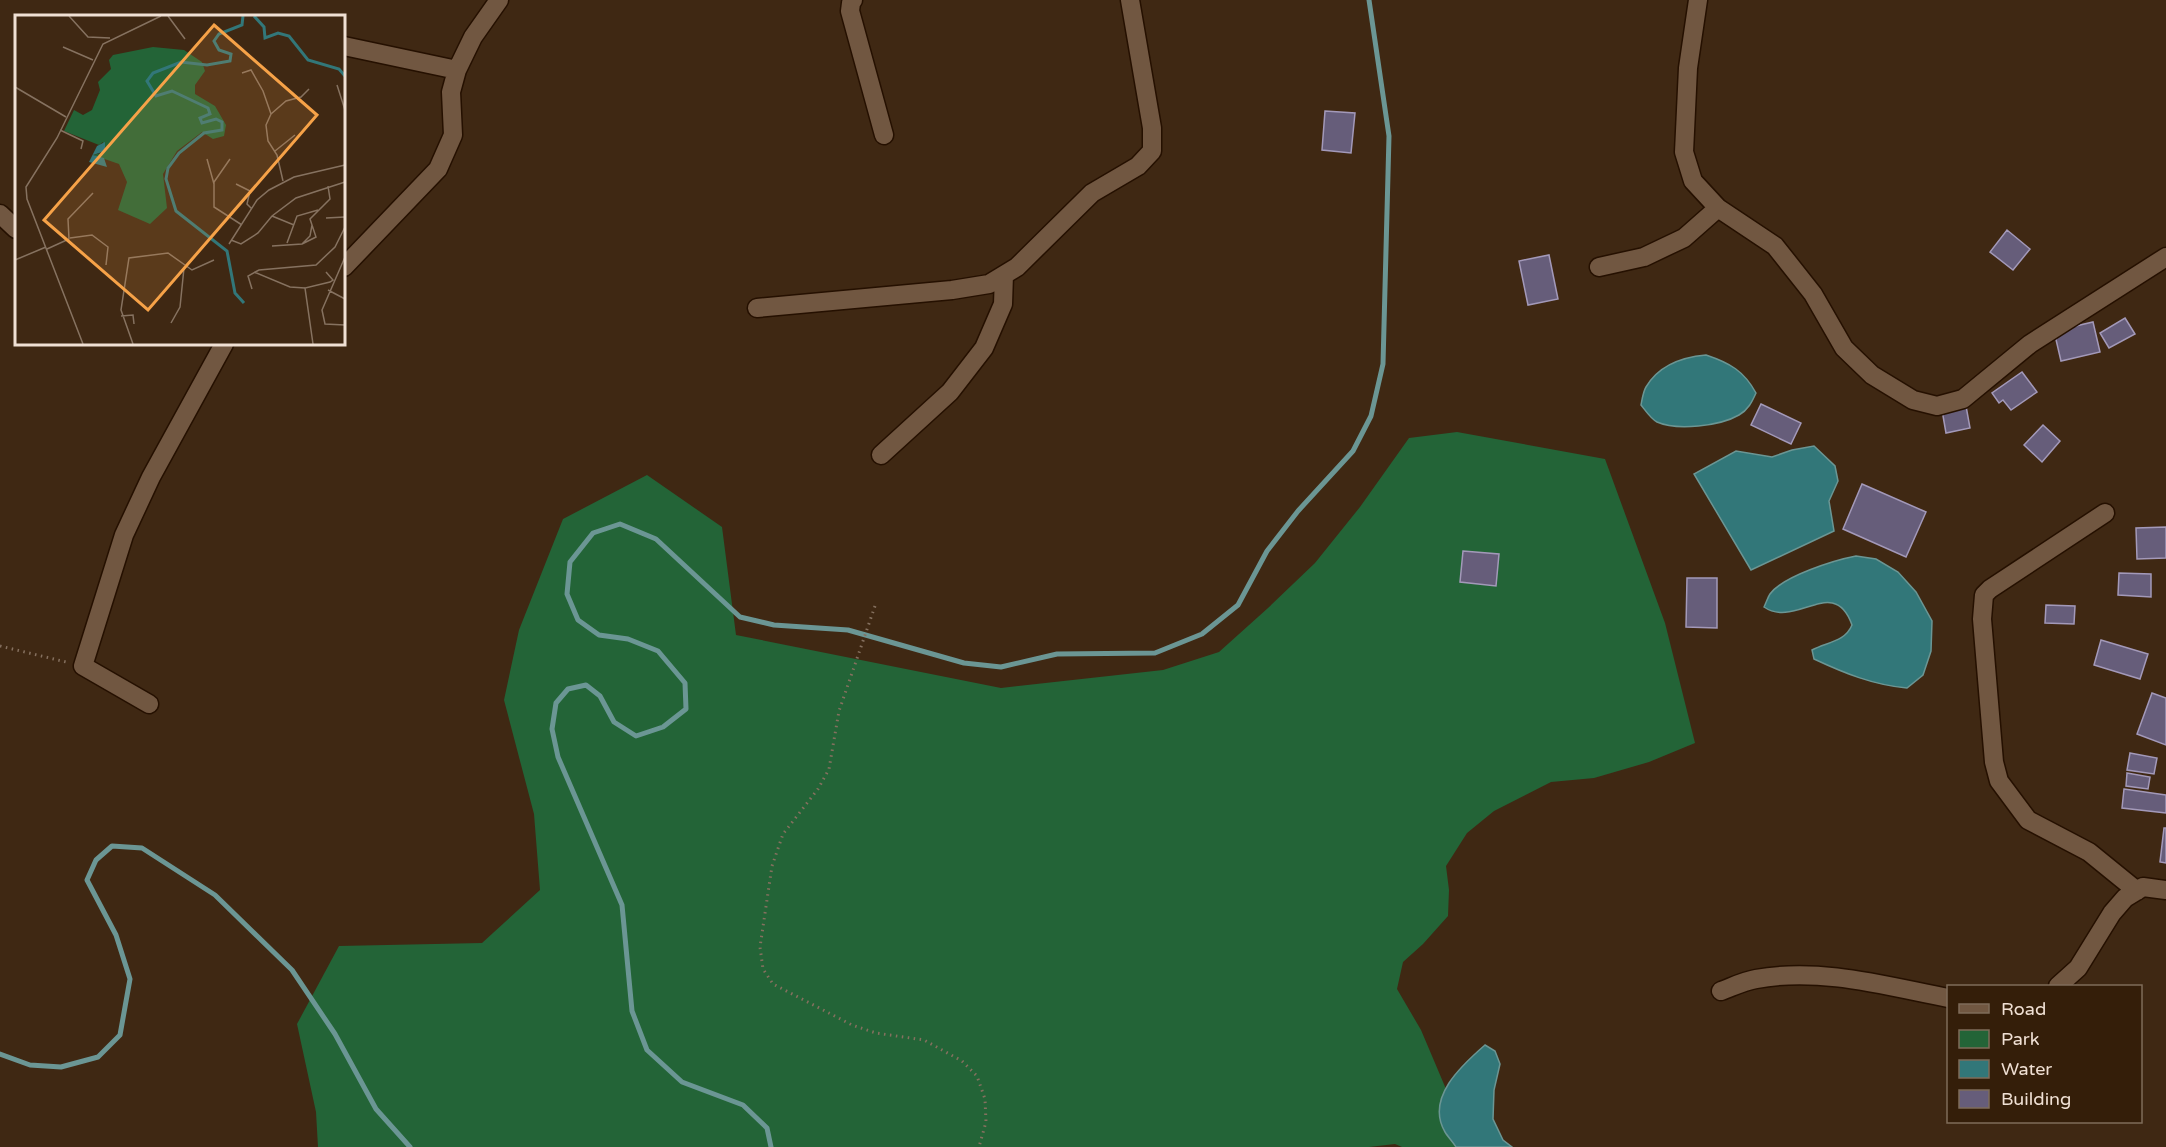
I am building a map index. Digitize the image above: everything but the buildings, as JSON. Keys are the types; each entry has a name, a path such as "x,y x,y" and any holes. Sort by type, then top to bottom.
{"street":[{"path":"345,266 438,169 453,135 451,92 457,69 473,37 499,0"},
{"path":"853,0 850,3 850,11 884,135"},
{"path":"757,308 952,290 989,284 1017,267 1092,193 1138,166 1152,151 1152,128 1130,0"},
{"path":"1700,1 1688,68 1684,152 1693,181 1718,208 1775,246 1813,294 1844,348 1872,375 1913,400 1937,406 1963,399 2030,344 2166,257"},
{"path":"345,46 457,69"},
{"path":"1599,267 1644,257 1684,238 1718,208"},
{"path":"0,214 15,228"},
{"path":"881,454 950,392 984,348 1003,304 1004,275"},
{"path":"149,704 82,666 124,535 151,477 223,345"},
{"path":"2104,513 1984,595 1982,619 1994,762 1999,781 2028,820 2089,852 2137,891"},
{"path":"2060,985 2078,968 2112,914 2125,898 2143,887 2166,890"},
{"path":"1721,991 1754,979 1803,974 1858,980 1947,999"}],"path":[{"path":"875,606 839,711 829,769 818,789 783,834 772,866 760,947 763,969 773,984 852,1025 876,1034 924,1040 962,1061 977,1076 984,1099 986,1122 979,1147"},
{"path":"0,646 82,666"}],"green space":[{"path":"1457,432 1605,459 1665,623 1695,743 1649,762 1594,778 1551,782 1494,811 1467,833 1446,866 1449,890 1448,916 1403,962 1397,989 1421,1030 1446,1089 1439,1111 1444,1131 1456,1147 1402,1147 1395,1144 1369,1147 318,1147 316,1112 297,1024 339,946 482,943 540,890 534,814 504,700 519,630 563,519 647,475 722,527 736,635 1001,688 1163,670 1219,652 1315,563 1360,507 1409,438"}],"water":[{"path":"1706,355 1729,365 1747,379 1756,393 1751,403 1742,413 1721,422 1687,427 1665,425 1655,421 1641,405 1645,389 1651,379 1680,360"},
{"path":"1814,446 1835,466 1838,481 1829,501 1834,531 1751,570 1694,474 1736,451 1772,457"},
{"path":"1856,556 1876,559 1898,572 1916,592 1932,621 1931,651 1923,675 1907,688 1859,678 1814,659 1812,650 1845,635 1852,625 1844,610 1835,604 1813,605 1789,612 1776,612 1764,607 1770,594 1786,581 1823,565"},
{"path":"1485,1045 1495,1051 1500,1064 1494,1090 1493,1119 1503,1140 1512,1147 1456,1147 1445,1132 1440,1119 1443,1095 1457,1072"}],"waterway":[{"path":"771,1147 767,1128 743,1105 682,1082 647,1050 632,1011 622,905 558,757 552,729 556,703 568,689 586,685 600,696 614,722 636,736 663,727 686,709 685,683 658,651 628,639 599,635 578,620 567,594 570,562 593,533 620,524 656,539 740,617 774,625 848,630 964,663 1001,667 1057,654 1155,653 1202,634 1238,605 1267,551 1298,511 1353,451 1371,416 1383,364 1389,136 1369,0"},
{"path":"0,1054 30,1065 61,1067 98,1057 120,1035 130,979 116,935 87,880 96,860 112,846 142,848 215,895 292,970 335,1034 376,1109 410,1147"}]}
